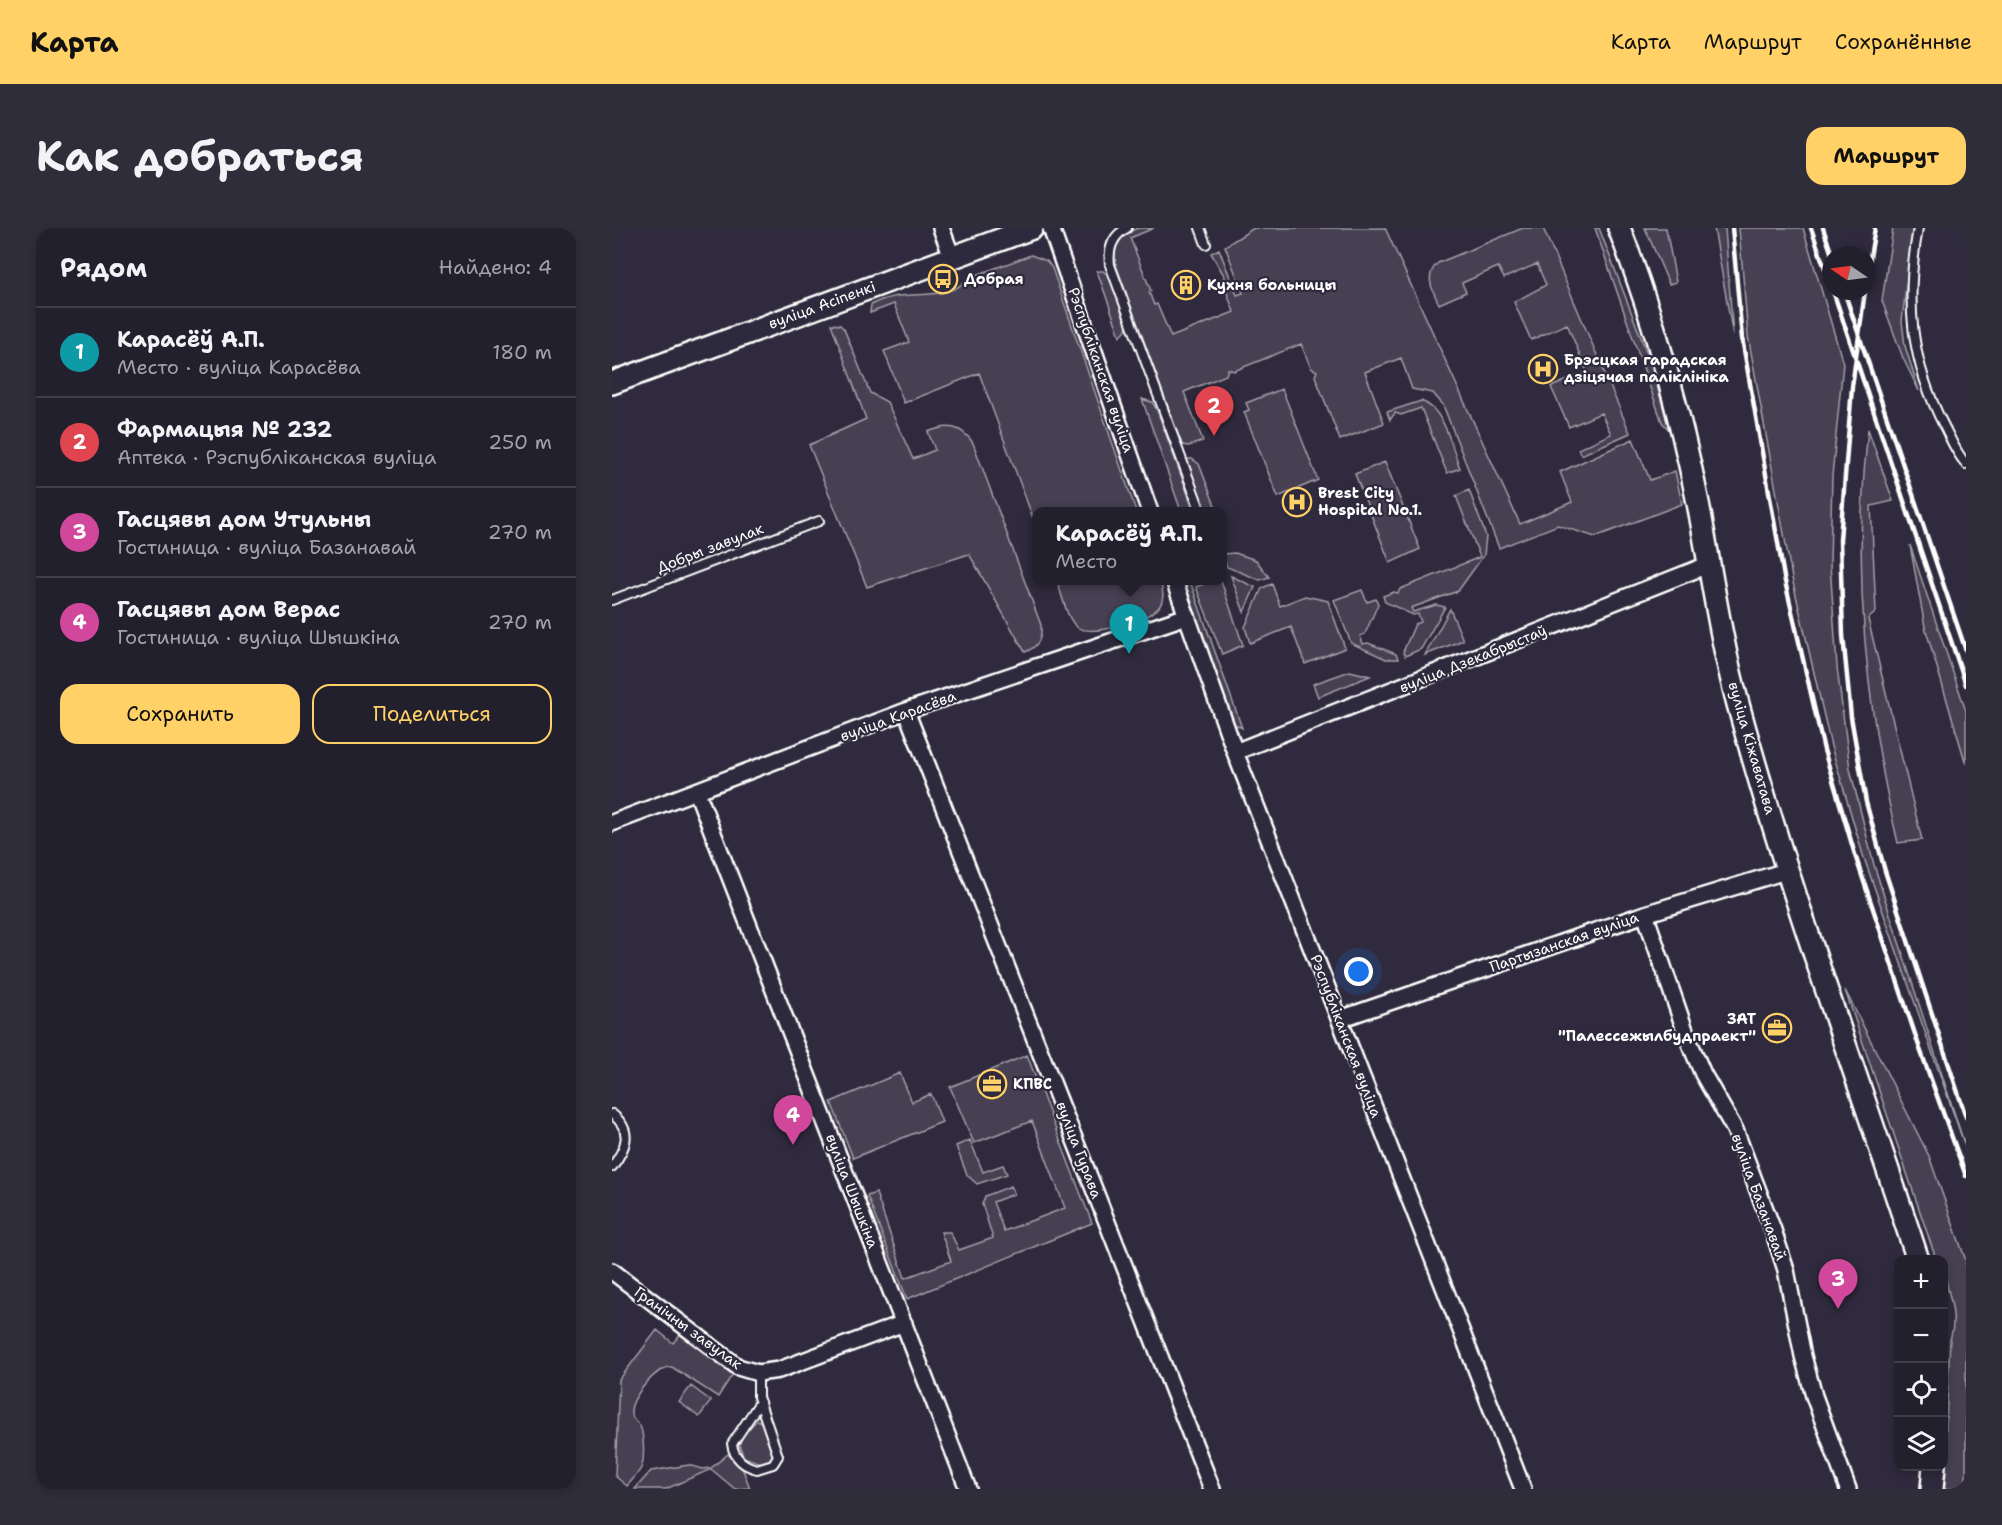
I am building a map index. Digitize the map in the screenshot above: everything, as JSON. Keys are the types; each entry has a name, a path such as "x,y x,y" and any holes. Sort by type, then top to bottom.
{"main road":[{"name":"вуліца Асіпенкі","path":"612,383 1032,228"},
{"name":"вуліца Кіжаватава","path":"1619,228 1669,376 1710,564 1735,693 1789,870 1916,1255"},
{"path":"1932,1489 1934,1471"}],"street":[{"path":"941,228 952,257"},
{"name":"Рэспубліканская вуліца","path":"1051,228 1148,507"},
{"name":"вуліца Дзекабрыстаў","path":"1235,752 1710,564"},
{"name":"Рэспубліканская вуліца","path":"1176,585 1235,752 1523,1489"},
{"name":"вуліца Карасёва","path":"612,823 906,711 1187,616"},
{"name":"вуліца Гурава","path":"906,711 1212,1489"},
{"name":"вуліца Шышкіна","path":"697,792 968,1489"},
{"name":"Партызанская вуліца","path":"1340,1019 1645,914 1789,870"},
{"name":"вуліца Базанавай","path":"1645,914 1688,1039 1703,1074 1735,1130 1773,1230 1786,1270 1803,1356 1814,1396 1848,1489"},
{"name":"Гранічны завулак","path":"612,1271 731,1362 758,1373 779,1370 904,1323"}],"lane":[{"path":"1127,228 1114,238 1109,256 1110,265 1199,507"},
{"path":"1200,228 1206,244"},
{"path":"1918,228 1910,298 1914,344 1927,394 1966,464"},
{"name":"Добры завулак","path":"612,600 819,521"},
{"path":"612,1114 624,1128 627,1140 622,1154 612,1167"},
{"path":"758,1373 757,1387 760,1402 778,1456 773,1464 757,1469 741,1462 732,1444 760,1402"}],"shaded area":[{"path":"1138,228 1154,228 1130,238 1151,291 1149,292 1154,305 1157,304 1171,337 1234,312 1222,279 1225,277 1211,253 1219,249 1237,295 1243,293 1225,246 1254,228 1385,228 1520,524 1572,502 1560,472 1633,439 1650,480 1675,471 1682,504 1595,537 1558,525 1499,548 1443,405 1433,393 1412,389 1401,358 1365,372 1384,423 1340,440 1315,376 1317,371 1311,368 1301,344 1234,371 1228,369 1226,375 1184,392 1203,441 1189,446 1182,445 1115,262 1115,250 1119,240"},
{"path":"1523,228 1543,228 1630,433 1581,455 1578,449 1611,434 1601,413 1569,427 1551,387 1587,372 1567,324 1531,340 1514,302 1546,285 1537,264 1504,278 1498,267 1462,283 1466,292 1439,304 1432,288 1431,272 1438,263"},
{"path":"1595,228 1599,228 1650,361 1670,431 1662,422"},
{"path":"1645,228 1666,228 1676,282 1669,284"},
{"path":"1714,228 1725,228 1733,336"},
{"path":"1739,228 1803,228 1822,292 1822,300 1824,300 1843,363 1832,476 1830,564 1837,667 1850,769 1874,865 1966,1149 1863,855 1831,746 1792,578 1748,336"},
{"path":"1893,228 1913,228 1902,321 1905,346 1919,391 1903,358 1882,301"},
{"path":"1031,255 1047,261 1052,268 1135,507 1032,507 1032,515 979,373 904,403 884,351 909,342 894,304 870,313 871,305 897,296 936,294 948,291 959,286 968,278"},
{"path":"1097,271 1103,271 1109,276 1127,323 1126,330 1120,336"},
{"path":"831,324 840,325 844,329 870,393 887,402 913,459 935,450 928,432 935,429 953,428 964,433 973,443 1041,625 1041,634 1033,648 1025,652 969,554 867,587 809,445 866,419"},
{"path":"1282,389 1318,480 1278,497 1244,412 1249,410 1246,403"},
{"path":"1142,399 1152,402 1157,410 1193,507 1180,507"},
{"path":"1421,401 1429,405 1442,420 1460,468 1447,473 1421,408 1401,415 1395,413 1390,420 1387,412"},
{"path":"1868,429 1893,501 1871,506 1876,612 1868,619 1922,840 1898,843 1877,739 1865,637 1861,534"},
{"path":"1186,459 1192,459 1199,464 1215,507 1204,507"},
{"path":"1385,462 1420,549 1390,563 1355,474"},
{"path":"1469,490 1486,536 1484,555 1458,591 1411,608 1413,612 1436,605 1445,607 1421,649 1405,656 1403,652 1415,624 1421,622 1418,614 1413,615 1385,602 1383,596 1398,593 1400,589 1480,557 1456,496"},
{"path":"1910,545 1966,711 1966,764 1925,627"},
{"path":"1235,553 1256,560 1269,577 1260,580 1227,567 1227,554"},
{"path":"1231,576 1255,587 1244,612"},
{"path":"1272,584 1280,606 1305,596 1328,601 1345,648 1305,664 1291,627 1250,643 1245,627 1262,588"},
{"path":"1058,585 1161,585 1163,591 1161,604 1153,612 1132,622 1106,629 1084,630 1077,627 1065,606"},
{"path":"1184,585 1191,585 1242,728 1234,724"},
{"path":"1222,585 1243,645 1222,654 1196,587"},
{"path":"1362,590 1367,602 1376,599 1378,604 1365,634 1360,636 1363,644 1368,643 1396,654 1398,659 1386,659 1351,643 1334,600"},
{"path":"1450,609 1463,640 1425,655"},
{"path":"1350,671 1370,676 1318,697 1313,684"},
{"path":"1845,990 1929,1156 1966,1261 1966,1489 1940,1489 1943,1471 1948,1471 1948,1382 1953,1319 1948,1288 1948,1255 1935,1255"},
{"path":"1027,1055 1092,1223 907,1299 867,1196 876,1193 905,1278 951,1261 941,1232 950,1232 959,1250 993,1238 982,1204 985,1196 1011,1186 1014,1194 993,1202 1004,1231 1065,1208 1032,1121 974,1143 950,1087"},
{"path":"900,1073 912,1102 931,1094 942,1122 853,1158 831,1102"},
{"path":"970,1140 983,1172 1003,1165 1007,1174 977,1184 967,1175 956,1146"},
{"path":"657,1330 673,1343 682,1332 734,1372 718,1397 672,1367 660,1371 646,1383 635,1398 631,1411 641,1430 644,1447 643,1459 641,1468 627,1486 615,1476 619,1380"},
{"path":"691,1386 711,1401 699,1417 679,1402"},
{"path":"757,1420 763,1423 774,1451 771,1460 763,1464 744,1457 739,1445 743,1435"},
{"path":"728,1454 743,1470 750,1488 735,1489 711,1469 666,1489 635,1489 651,1471 689,1465 703,1469 711,1468"}],"railway":[{"path":"1732,228 1742,338 1784,577 1824,750 1856,858 1920,1049 1966,1176"},
{"path":"1811,228 1822,260"},
{"path":"1823,228 1829,246"},
{"path":"1872,246 1875,228"},
{"path":"1836,300 1966,685"},
{"path":"1847,300 1966,651"},
{"path":"1864,300 1852,387 1840,540 1843,635 1851,717 1866,802 1885,871 1966,1117"}],"place":[{"name":"Добрая","path":"943,279"},
{"name":"Кухня больницы","path":"1186,285"},
{"name":"Брэсцкая гарадская дзіцячая паліклініка","path":"1543,369"},
{"name":"Фармацыя № 232","path":"1214,436"},
{"name":"Brest City Hospital No.1.","path":"1297,502"},
{"name":"Карасёў А.П.","path":"1129,654"},
{"name":"ЗАТ \"Палессежылбудпраект\"","path":"1777,1028"},
{"name":"КПВС","path":"992,1084"},
{"name":"Гасцявы дом Верас","path":"793,1145"},
{"name":"Гасцявы дом Утульны","path":"1838,1309"}]}
